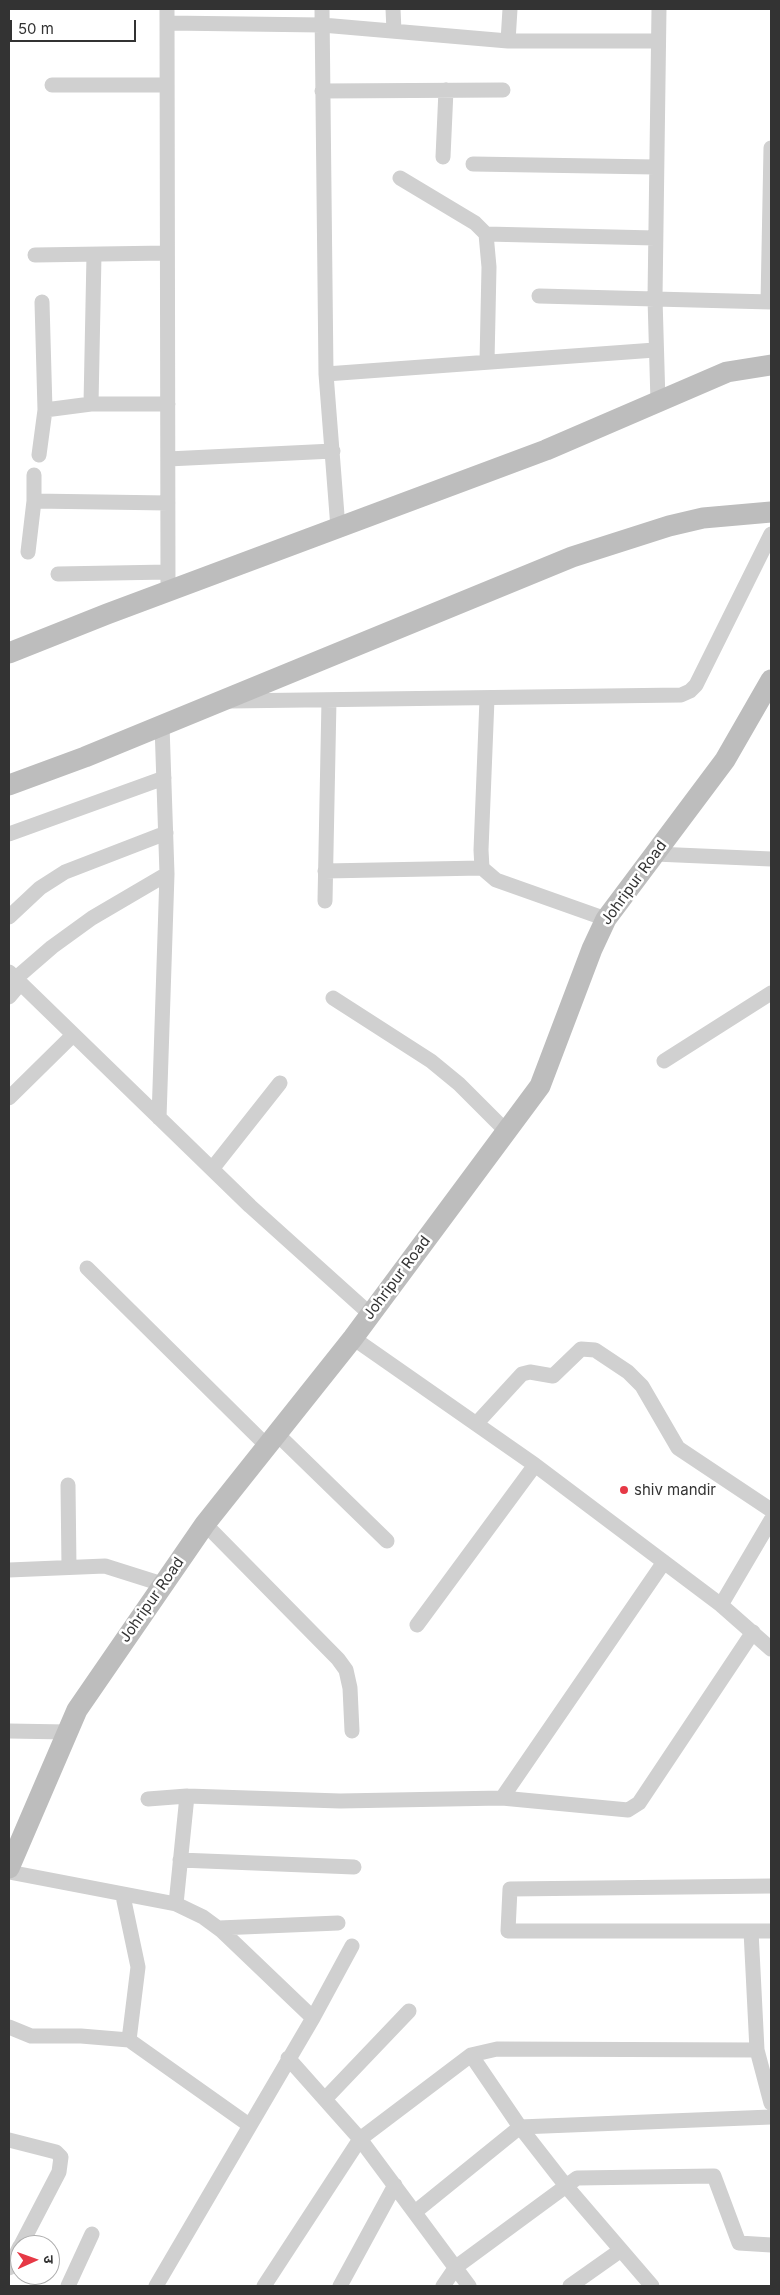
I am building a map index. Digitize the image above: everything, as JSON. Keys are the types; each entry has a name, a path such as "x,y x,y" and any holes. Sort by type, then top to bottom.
{"street":[{"path":"322,9 326,374 338,528"},
{"path":"393,9 394,31"},
{"path":"508,42 510,9"},
{"path":"658,9 654,298 658,402"},
{"path":"168,581 168,16 322,25 508,42 658,41"},
{"path":"52,85 167,85"},
{"path":"442,157 446,90"},
{"path":"322,91 503,90"},
{"path":"539,296 770,302 771,148"},
{"path":"473,164 655,167"},
{"path":"400,178 475,223 486,234 489,268 487,362"},
{"path":"486,234 655,238"},
{"path":"35,255 167,253"},
{"path":"91,404 94,255"},
{"path":"39,455 45,410 42,302"},
{"path":"326,374 655,350"},
{"path":"9,653 168,581 338,528 546,450 727,372 771,365"},
{"path":"45,410 91,404 168,404"},
{"path":"168,459 332,451"},
{"path":"28,552 34,501 34,475"},
{"path":"34,501 168,503"},
{"path":"9,785 84,757 590,551 634,536 703,518 771,512"},
{"path":"220,701 671,697 690,691 696,685 771,534"},
{"path":"58,574 168,581"},
{"name":"Johripur Road","path":"9,1870 77,1710 205,1524 353,1338 540,1086 592,949 606,919 725,760 771,680"},
{"path":"482,868 480,850 487,698"},
{"path":"325,901 329,700"},
{"path":"159,1118 167,874 162,725"},
{"path":"9,834 164,778"},
{"path":"9,917 40,888 65,872 166,833"},
{"path":"654,854 771,859"},
{"path":"325,871 482,868 496,880 606,919"},
{"path":"9,998 15,978 52,947 92,918 167,874"},
{"path":"15,978 212,1169 370,1314"},
{"path":"664,1061 771,993"},
{"path":"333,998 431,1061 459,1084 506,1131"},
{"path":"9,1098 73,1035"},
{"path":"212,1169 280,1083"},
{"path":"87,1268 272,1440 388,1541"},
{"path":"353,1338 535,1465 721,1605 771,1649"},
{"path":"476,1424 522,1374 530,1372 553,1376 581,1349 596,1350 628,1372 642,1386 678,1448 771,1510"},
{"path":"417,1625 535,1465"},
{"path":"68,1485 69,1567"},
{"path":"721,1605 771,1520"},
{"path":"205,1524 338,1659 346,1670 350,1688 352,1731"},
{"path":"502,1798 664,1562"},
{"path":"9,1570 105,1566 162,1584"},
{"path":"148,1799 187,1796 340,1801 502,1798 623,1811 634,1808 752,1632"},
{"path":"9,1731 67,1732"},
{"path":"176,1904 187,1796"},
{"path":"180,1860 354,1867"},
{"path":"9,1870 123,1896 176,1904 203,1917 219,1928 312,2018"},
{"path":"771,1886 510,1889 508,1931 771,1931"},
{"path":"123,1896 138,1967 129,2040"},
{"path":"219,1928 338,1923"},
{"path":"751,1931 757,2050 771,2103"},
{"path":"156,2286 352,1946"},
{"path":"325,2099 409,2011"},
{"path":"9,2027 30,2036 81,2036 129,2040 249,2125"},
{"path":"264,2286 360,2139 472,2055 497,2049 757,2050"},
{"path":"472,2055 520,2128 566,2186 652,2286"},
{"path":"288,2058 360,2139 469,2286"},
{"path":"415,2212 520,2128 771,2117"},
{"path":"9,2140 56,2152 61,2157 59,2172 26,2235"},
{"path":"443,2286 456,2267 578,2178 714,2176 739,2243 771,2245"},
{"path":"340,2286 395,2185"},
{"path":"68,2286 92,2234"},
{"path":"570,2286 621,2250"}],"place":[{"name":"shiv mandir","path":"624,1490"}]}
